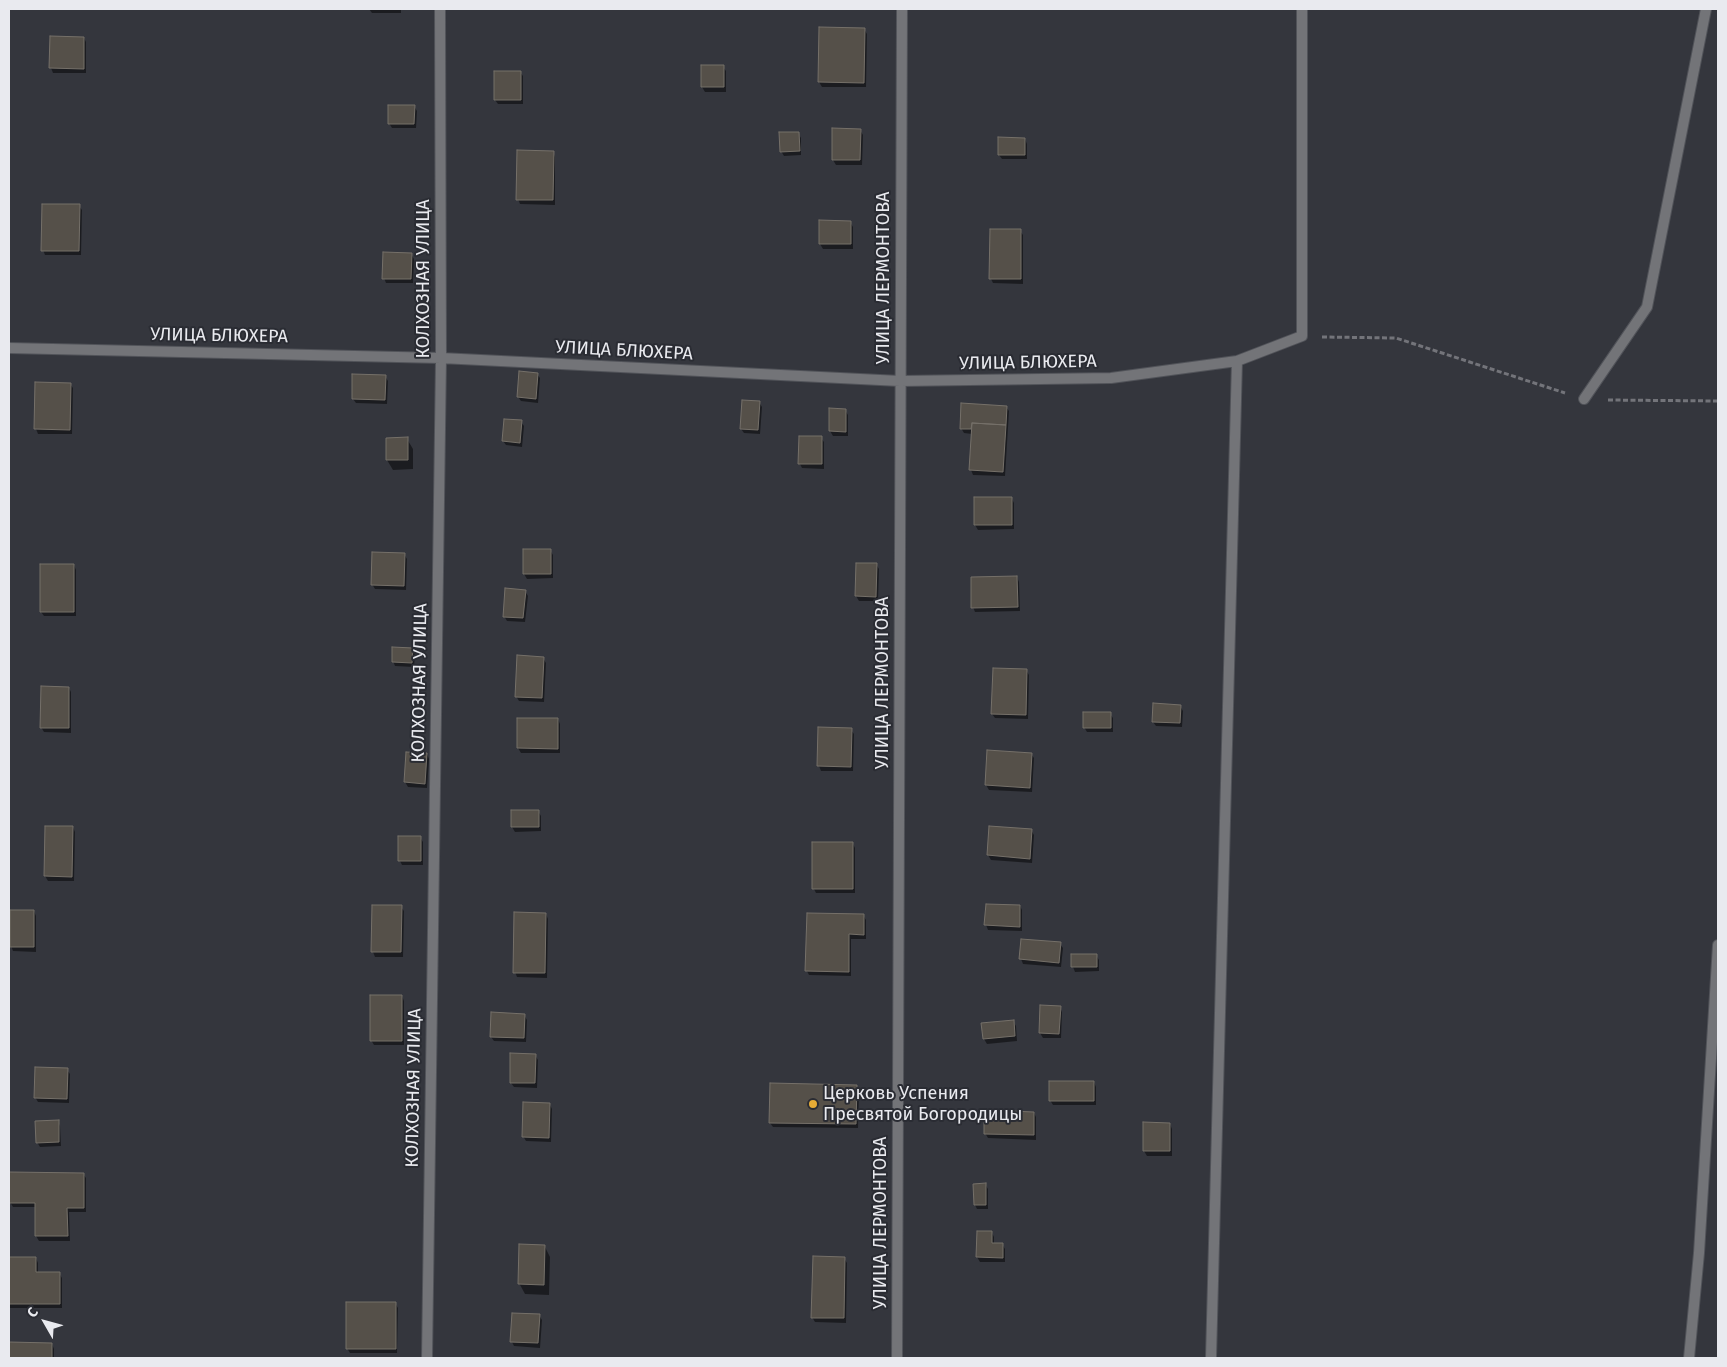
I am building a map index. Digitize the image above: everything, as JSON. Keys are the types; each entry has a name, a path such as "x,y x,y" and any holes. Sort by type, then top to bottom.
{"street":[{"name":"КОЛХОЗНАЯ УЛИЦА","path":"427,1358 441,358 440,9"},
{"name":"УЛИЦА ЛЕРМОНТОВА","path":"897,1358 902,9"},
{"path":"1302,9 1302,336"},
{"path":"1584,399 1647,307 1706,9"},
{"name":"УЛИЦА БЛЮХЕРА","path":"9,348 441,358 900,381 1110,378 1236,361 1302,336"},
{"path":"1211,1358 1236,361"},
{"path":"1690,1358 1699,1253 1718,945"}],"path":[{"path":"1302,336 1396,338 1584,399 1718,401"}],"building":[{"path":"819,27 865,28 864,83 818,82"},
{"path":"50,36 84,37 84,69 49,68"},
{"path":"701,65 724,65 724,87 701,87"},
{"path":"494,71 521,71 521,100 494,100"},
{"path":"388,105 415,105 414,124 388,124"},
{"path":"832,128 861,129 860,160 832,160"},
{"path":"779,132 799,132 800,151 780,152"},
{"path":"998,137 1025,138 1025,155 998,155"},
{"path":"517,150 554,151 553,200 516,200"},
{"path":"42,204 80,204 79,251 41,251"},
{"path":"819,220 851,221 851,244 819,244"},
{"path":"990,229 1021,229 1021,279 989,279"},
{"path":"383,252 412,253 411,279 382,279"},
{"path":"519,371 538,373 536,399 517,397"},
{"path":"352,374 386,375 385,400 352,399"},
{"path":"35,382 71,383 70,430 34,429"},
{"path":"742,400 760,401 758,430 740,429"},
{"path":"961,403 1007,406 1006,425 972,423 971,429 960,429"},
{"path":"829,408 846,409 846,432 829,431"},
{"path":"504,419 522,420 520,443 502,441"},
{"path":"972,423 1006,425 1003,472 969,470"},
{"path":"799,436 822,436 822,464 798,464"},
{"path":"408,437 408,460 386,460 386,438"},
{"path":"974,497 1012,497 1012,525 974,525"},
{"path":"523,549 551,549 551,574 523,574"},
{"path":"372,552 405,553 404,586 371,585"},
{"path":"856,563 877,563 876,597 855,596"},
{"path":"40,564 74,564 74,612 40,612"},
{"path":"1017,576 1018,607 971,608 971,577"},
{"path":"505,588 526,590 523,618 503,617"},
{"path":"392,647 413,648 412,663 392,662"},
{"path":"517,655 544,657 542,698 515,697"},
{"path":"993,668 1027,669 1026,715 991,714"},
{"path":"41,686 69,687 69,728 40,728"},
{"path":"1153,703 1181,705 1180,723 1152,722"},
{"path":"1083,712 1111,712 1111,728 1083,728"},
{"path":"517,718 558,718 558,749 517,748"},
{"path":"818,727 852,728 851,767 817,766"},
{"path":"987,750 1032,753 1030,788 985,785"},
{"path":"406,752 427,753 425,784 404,782"},
{"path":"511,810 539,810 539,827 511,827"},
{"path":"45,826 73,826 72,877 44,876"},
{"path":"989,826 1032,829 1030,859 987,855"},
{"path":"398,836 421,836 421,861 398,861"},
{"path":"812,842 853,842 853,889 812,889"},
{"path":"986,904 1020,905 1020,927 984,925"},
{"path":"372,905 402,905 401,952 371,952"},
{"path":"10,910 34,910 34,947 10,947"},
{"path":"514,912 546,913 545,973 513,973"},
{"path":"807,913 864,914 864,935 849,934 849,972 805,971"},
{"path":"1021,939 1061,942 1059,963 1019,959"},
{"path":"1071,954 1097,954 1097,967 1071,967"},
{"path":"370,995 402,995 402,1041 370,1041"},
{"path":"1040,1005 1061,1006 1059,1034 1039,1033"},
{"path":"491,1012 525,1014 524,1038 490,1037"},
{"path":"1014,1020 1015,1036 983,1039 981,1023"},
{"path":"510,1053 536,1054 535,1083 510,1083"},
{"path":"35,1067 68,1068 67,1099 34,1098"},
{"path":"1049,1081 1094,1081 1094,1101 1049,1101"},
{"name":"Церковь Успения Пресвятой Богородицы","path":"770,1083 857,1085 856,1124 769,1123"},
{"path":"523,1102 550,1103 549,1138 522,1137"},
{"path":"984,1110 1034,1112 1034,1135 984,1134"},
{"path":"59,1120 59,1142 36,1143 35,1121"},
{"path":"1143,1122 1170,1123 1170,1151 1143,1151"},
{"path":"9,1172 84,1173 84,1208 67,1208 68,1236 35,1236 35,1203 9,1203"},
{"path":"986,1183 986,1205 974,1205 973,1184"},
{"path":"977,1231 992,1231 992,1243 1003,1243 1003,1258 976,1257"},
{"path":"519,1244 545,1245 544,1285 518,1284"},
{"path":"813,1256 845,1257 844,1318 811,1318"},
{"path":"9,1257 36,1257 36,1272 60,1272 60,1304 9,1304"},
{"path":"346,1302 396,1302 396,1349 346,1349"},
{"path":"512,1313 540,1314 538,1343 510,1342"},
{"path":"9,1342 52,1343 52,1358 9,1358"}],"place":[{"name":"Церковь Успения Пресвятой Богородицы","path":"813,1104"}]}
